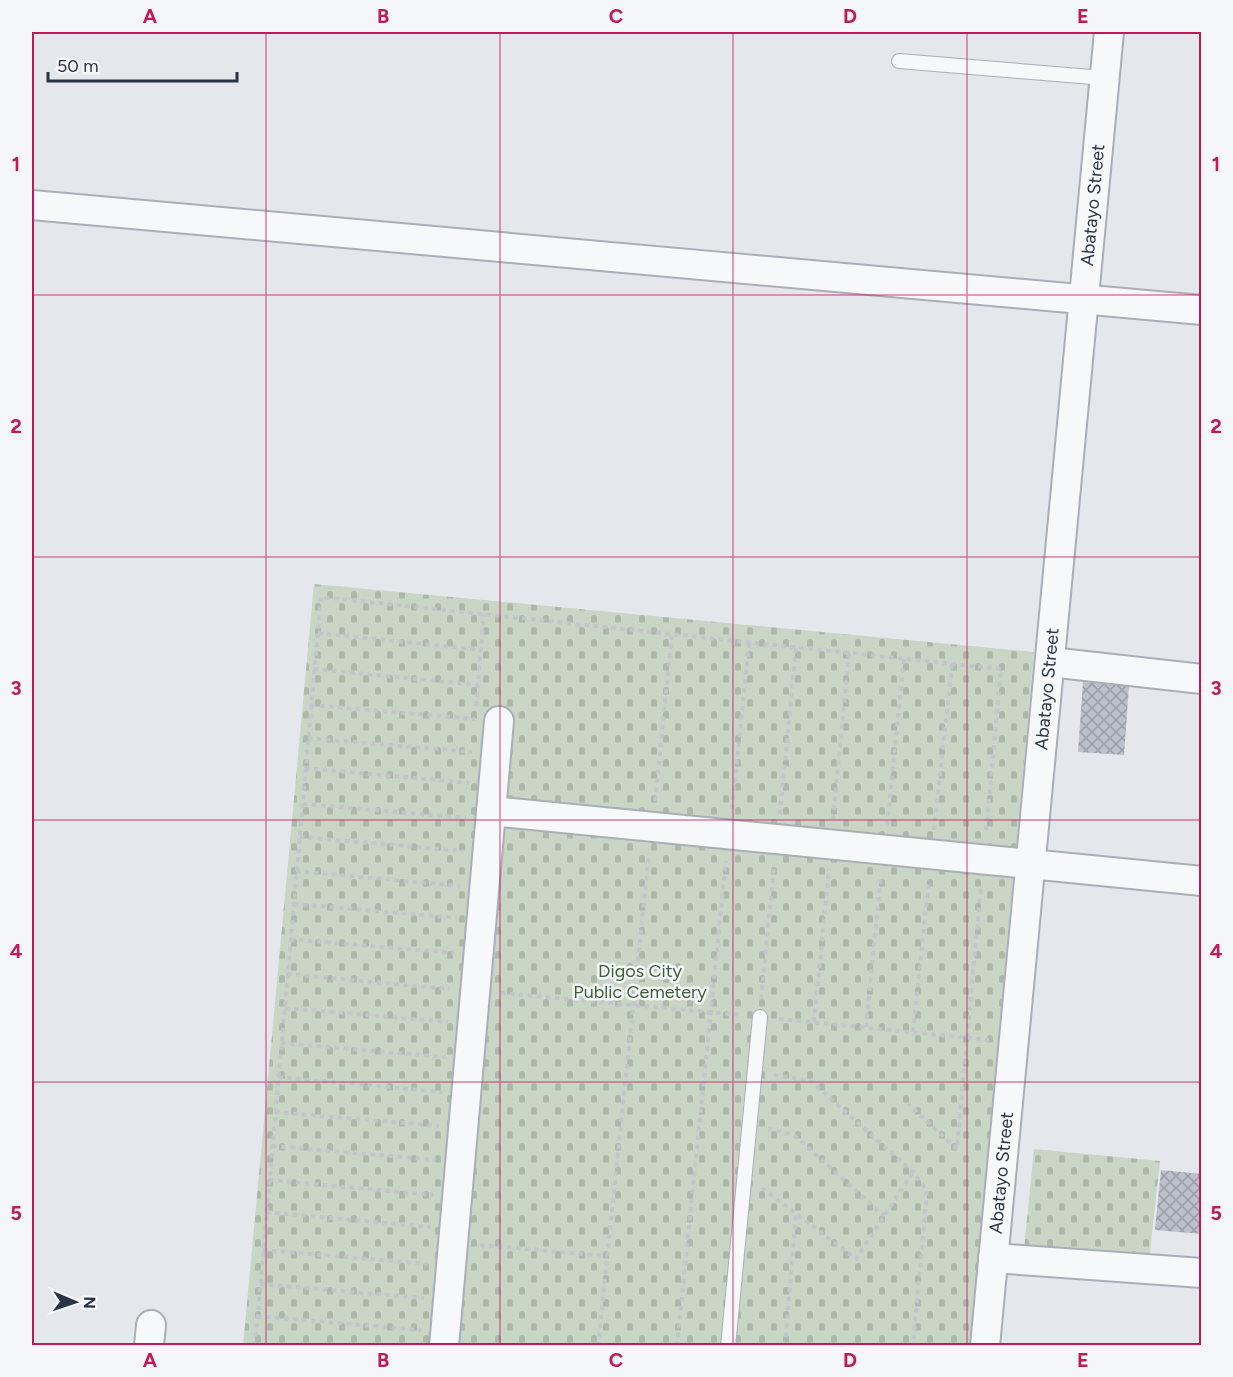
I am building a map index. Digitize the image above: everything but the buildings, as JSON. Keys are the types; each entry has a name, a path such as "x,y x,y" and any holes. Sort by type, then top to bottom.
{"street":[{"name":"Abatayo Street","path":"985,1346 1109,32"},
{"path":"32,205 1202,310"},
{"path":"1050,662 1202,679"},
{"path":"444,1339 496,754 488,715"},
{"path":"491,806 652,827 1202,881"},
{"path":"993,1258 1202,1273"}],"lane":[{"path":"899,61 1104,78"},
{"path":"728,1346 760,1017"}],"path":[{"path":"255,1346 321,597 1001,669 957,1149 907,1103"},
{"path":"311,705 488,715 478,685 484,614"},
{"path":"318,633 481,650"},
{"path":"598,1346 672,634"},
{"path":"677,1346 748,642"},
{"path":"314,669 478,685"},
{"path":"308,738 496,754"},
{"path":"305,768 491,806"},
{"path":"303,804 491,806"},
{"path":"300,837 487,853"},
{"path":"296,871 484,888"},
{"path":"294,904 481,921"},
{"path":"290,939 478,956"},
{"path":"287,974 1014,1042"},
{"path":"285,1008 472,1024"},
{"path":"281,1042 469,1059"},
{"path":"754,1073 811,1081 913,1172 927,1191 913,1346"},
{"path":"278,1077 466,1094"},
{"path":"275,1112 463,1128"},
{"path":"749,1125 794,1135 884,1216"},
{"path":"272,1146 460,1162"},
{"path":"745,1175 856,1259 913,1172"},
{"path":"269,1180 457,1197"},
{"path":"266,1212 453,1246"},
{"path":"784,1346 796,1212"},
{"path":"263,1250 453,1246 607,1256"},
{"path":"260,1284 448,1300"},
{"path":"257,1316 444,1339"}],"green space":[{"name":"Digos City Public Cemetery","path":"314,584 1034,652 970,1345 243,1346"},
{"path":"1034,1149 1160,1161 1149,1261 1024,1249"}]}
